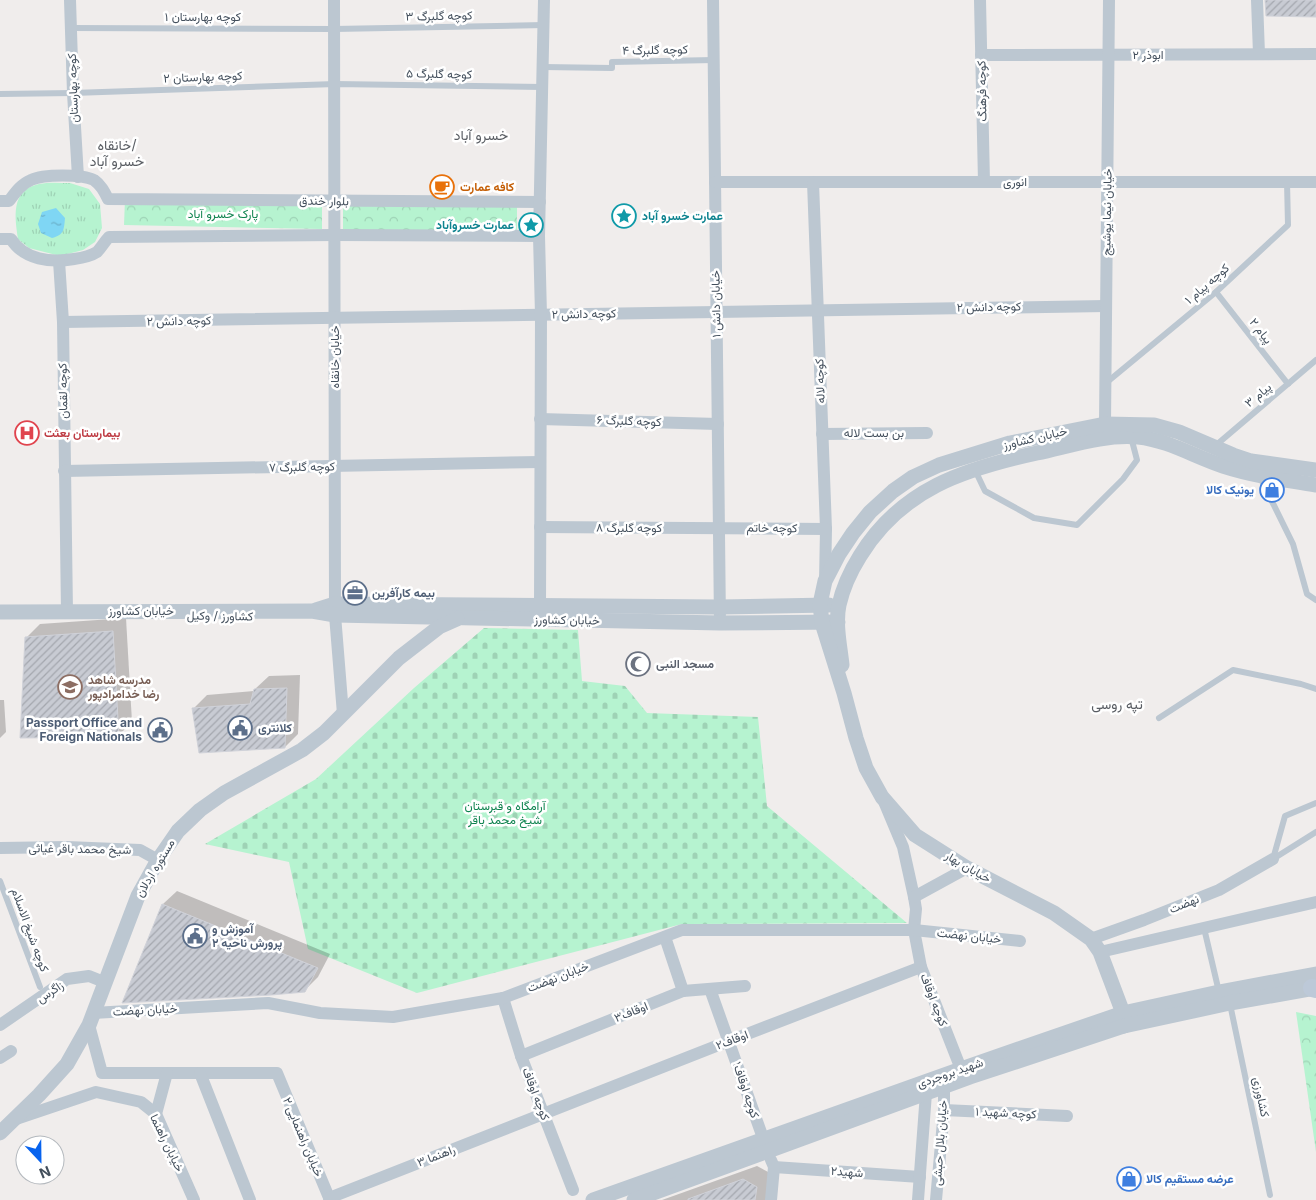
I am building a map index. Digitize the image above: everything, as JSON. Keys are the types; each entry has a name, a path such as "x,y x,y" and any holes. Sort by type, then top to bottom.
{"street":[{"name":"کوچه بهارستان","path":"70,0 78,177"},
{"name":"خیابان خانقاه","path":"334,0 335,612 343,714"},
{"path":"540,606 539,236 544,0"},
{"name":"خیابان دانش ۱","path":"713,0 720,623"},
{"name":"کوچه فرهنگ","path":"980,0 984,182"},
{"name":"خیابان نیما یوشیج","path":"1106,431 1109,0"},
{"path":"1257,0 1259,54"},
{"name":"ابوذر ۲","path":"982,55 1315,54"},
{"path":"5,201 19,188 32,180 60,176 78,177"},
{"name":"بلوار خندق","path":"78,177 93,180 103,188 108,199 540,202"},
{"name":"انوری","path":"715,182 1316,182"},
{"name":"کوچه لاله","path":"813,182 826,529 825,581"},
{"path":"6,239 27,255 59,261 83,257 96,252 109,237 539,236"},
{"name":"کوچه لقمان","path":"59,261 63,322 67,612"},
{"name":"کوچه دانش ۲","path":"63,322 1106,306"},
{"name":"کوچه گلبرگ ۶","path":"540,418 718,424"},
{"name":"خیابان کشاورز","path":"822,623 820,604 825,581 840,554 870,512 893,491 913,477 939,465 1010,443 1154,425 1179,432 1250,461 1316,470"},
{"name":"خیابان کشاورز","path":"0,612 312,611 462,617 720,623 838,622 839,605 848,576 868,543 889,518 915,497 948,479 975,469 1106,431 1158,441 1223,466 1260,476 1316,485"},
{"name":"بن بست لاله","path":"822,434 927,433"},
{"name":"کوچه گلبرگ ۷","path":"64,471 540,462"},
{"name":"کوچه گلبرگ ۸","path":"540,527 719,528"},
{"name":"کوچه خاتم","path":"719,528 826,529"},
{"name":"خیابان کشاورز","path":"335,612 540,606 720,608 839,605"},
{"name":"کشاورز / وکیل","path":"0,618 335,612 384,617 439,627"},
{"name":"مستوره اردلان","path":"0,1133 39,1095 67,1064 91,1019 138,896 158,860 178,831 200,810 224,793 302,750 324,733 399,658 439,627 462,617"},
{"name":"خیابان بهار","path":"838,622 844,693"},
{"name":"خیابان بهار","path":"822,623 866,768 882,798 914,835 967,868 1054,914 1091,939 1100,952 1123,1020"},
{"name":"کوچه اوقاف","path":"882,798 903,847 914,896 916,909 914,930 922,967 961,1069"},
{"name":"شیخ محمد باقر غیاثی","path":"0,848 67,847 140,850 158,860"},
{"name":"نهضت","path":"1091,939 1219,890 1273,859"},
{"path":"914,896 967,868"},
{"path":"1100,952 1316,902"},
{"name":"خیابان نهضت","path":"91,1019 268,1003 320,1013 393,1017 504,998 682,930 914,930 1020,941"},
{"path":"665,936 683,990"},
{"name":"اوقاف۲","path":"544,1114 922,967"},
{"name":"زاگرس","path":"0,1026 67,980 89,976 104,982"},
{"name":"شهید بروجردی","path":"634,1200 766,1145 961,1069 1219,992 1315,985"},
{"name":"شهید بروجردی","path":"593,1200 926,1093 1123,1020 1230,1003 1315,985"},
{"name":"اوقاف۳","path":"521,1056 683,990 745,986"},
{"name":"کوچه اوقاف۱","path":"710,988 774,1166"},
{"name":"کوچه اوقاف","path":"504,998 521,1056 573,1190"},
{"path":"91,1019 102,1073 200,1073 250,1200"},
{"path":"156,1114 167,1073"},
{"name":"خیابان راهنمایی ۲","path":"200,1073 277,1073 329,1199"},
{"name":"خیابان بلال حبشی","path":"936,1200 944,1110 944,1086"},
{"name":"خیابان راهنما","path":"13,1120 96,1092 140,1102 156,1114 194,1200"},
{"name":"خیابان بلال حبشی","path":"918,1200 926,1093"},
{"name":"کوچه شهید ۱","path":"944,1110 1067,1116"},
{"name":"راهنما ۳","path":"329,1199 544,1114"},
{"path":"771,1200 774,1166"},
{"name":"شهید۲","path":"774,1166 920,1177"}],"lane":[{"name":"کوچه گلبرگ ۳","path":"334,29 544,25"},
{"name":"کوچه بهارستان ۱","path":"71,28 334,29"},
{"name":"کوچه گلبرگ ۴","path":"543,67 612,68 612,62 714,60"},
{"name":"کوچه بهارستان ۲","path":"0,94 335,84"},
{"name":"کوچه گلبرگ ۵","path":"335,84 542,87"},
{"name":"کوچه پیام ۱","path":"1105,384 1216,292 1288,225 1287,182"},
{"name":"پیام ۲","path":"1216,292 1288,384"},
{"name":"پیام ۳","path":"1214,446 1316,360"},
{"path":"975,469 985,491 1034,518 1077,525 1123,479 1137,460 1131,437"},
{"path":"1260,476 1293,544 1307,594 1316,600"},
{"path":"1159,718 1232,670 1316,689"},
{"path":"1273,859 1285,816 1316,803"},
{"path":"1273,859 1316,832"},
{"name":"کوچه شیخ الاسلام","path":"0,881 40,987"},
{"path":"1204,928 1219,992"},
{"name":"کشاورزی","path":"1230,1003 1270,1195"}],"green space":[{"path":"70,183 89,189 100,204 102,228 95,242 83,250 60,256 29,248 18,239 16,222 16,206 23,192 39,184"},
{"name":"پارک خسرو آباد","path":"125,199 322,204 322,229 124,225"},
{"path":"343,204 517,207 517,233 343,230"},
{"name":"آرامگاه و قبرستان شیخ محمد باقر","path":"484,628 578,630 582,681 625,686 647,713 758,717 767,806 907,923 682,924 417,993 308,949 289,862 205,844 316,779 414,688"},
{"path":"1296,1012 1316,1016 1316,1152"}],"water":[{"path":"56,208 65,218 64,226 61,234 52,238 41,233 38,224 42,212"}],"building":[{"path":"1265,0 1316,0 1316,17 1266,16"},
{"name":"مدرسه شاهد رضا خدامرادپور","path":"113,631 119,737 20,738 25,637"},
{"name":"کلانتری","path":"287,688 285,748 199,753 192,708 250,704 254,689"},
{"name":"آموزش و پرورش ناحیه ۲","path":"162,904 318,968 305,992 122,1003"},
{"path":"743,1179 757,1187 755,1200 688,1200 688,1199"}],"place":[{"name":"کافه عمارت","path":"442,187"},
{"name":"عمارت خسرو آباد","path":"624,216"},
{"name":"عمارت خسروآباد","path":"531,225"},
{"name":"بیمارستان بعثت","path":"27,433"},
{"name":"یونیک کالا","path":"1272,490"},
{"name":"بیمه کارآفرین","path":"355,593"},
{"name":"مسجد النبی","path":"638,664"},
{"name":"مدرسه شاهد رضا خدامرادپور","path":"70,687"},
{"name":"کلانتری","path":"240,728"},
{"name":"Passport Office and Foreign Nationals","path":"160,730"},
{"name":"آموزش و پرورش ناحیه ۲","path":"195,936"},
{"name":"عرضه مستقیم کالا","path":"1129,1179"}],"district":[{"name":"خسرو آباد","path":"481,135"},
{"name":"خانقاه/ خسرو آباد","path":"117,154"},
{"name":"تپه روسی","path":"1117,704"}]}
